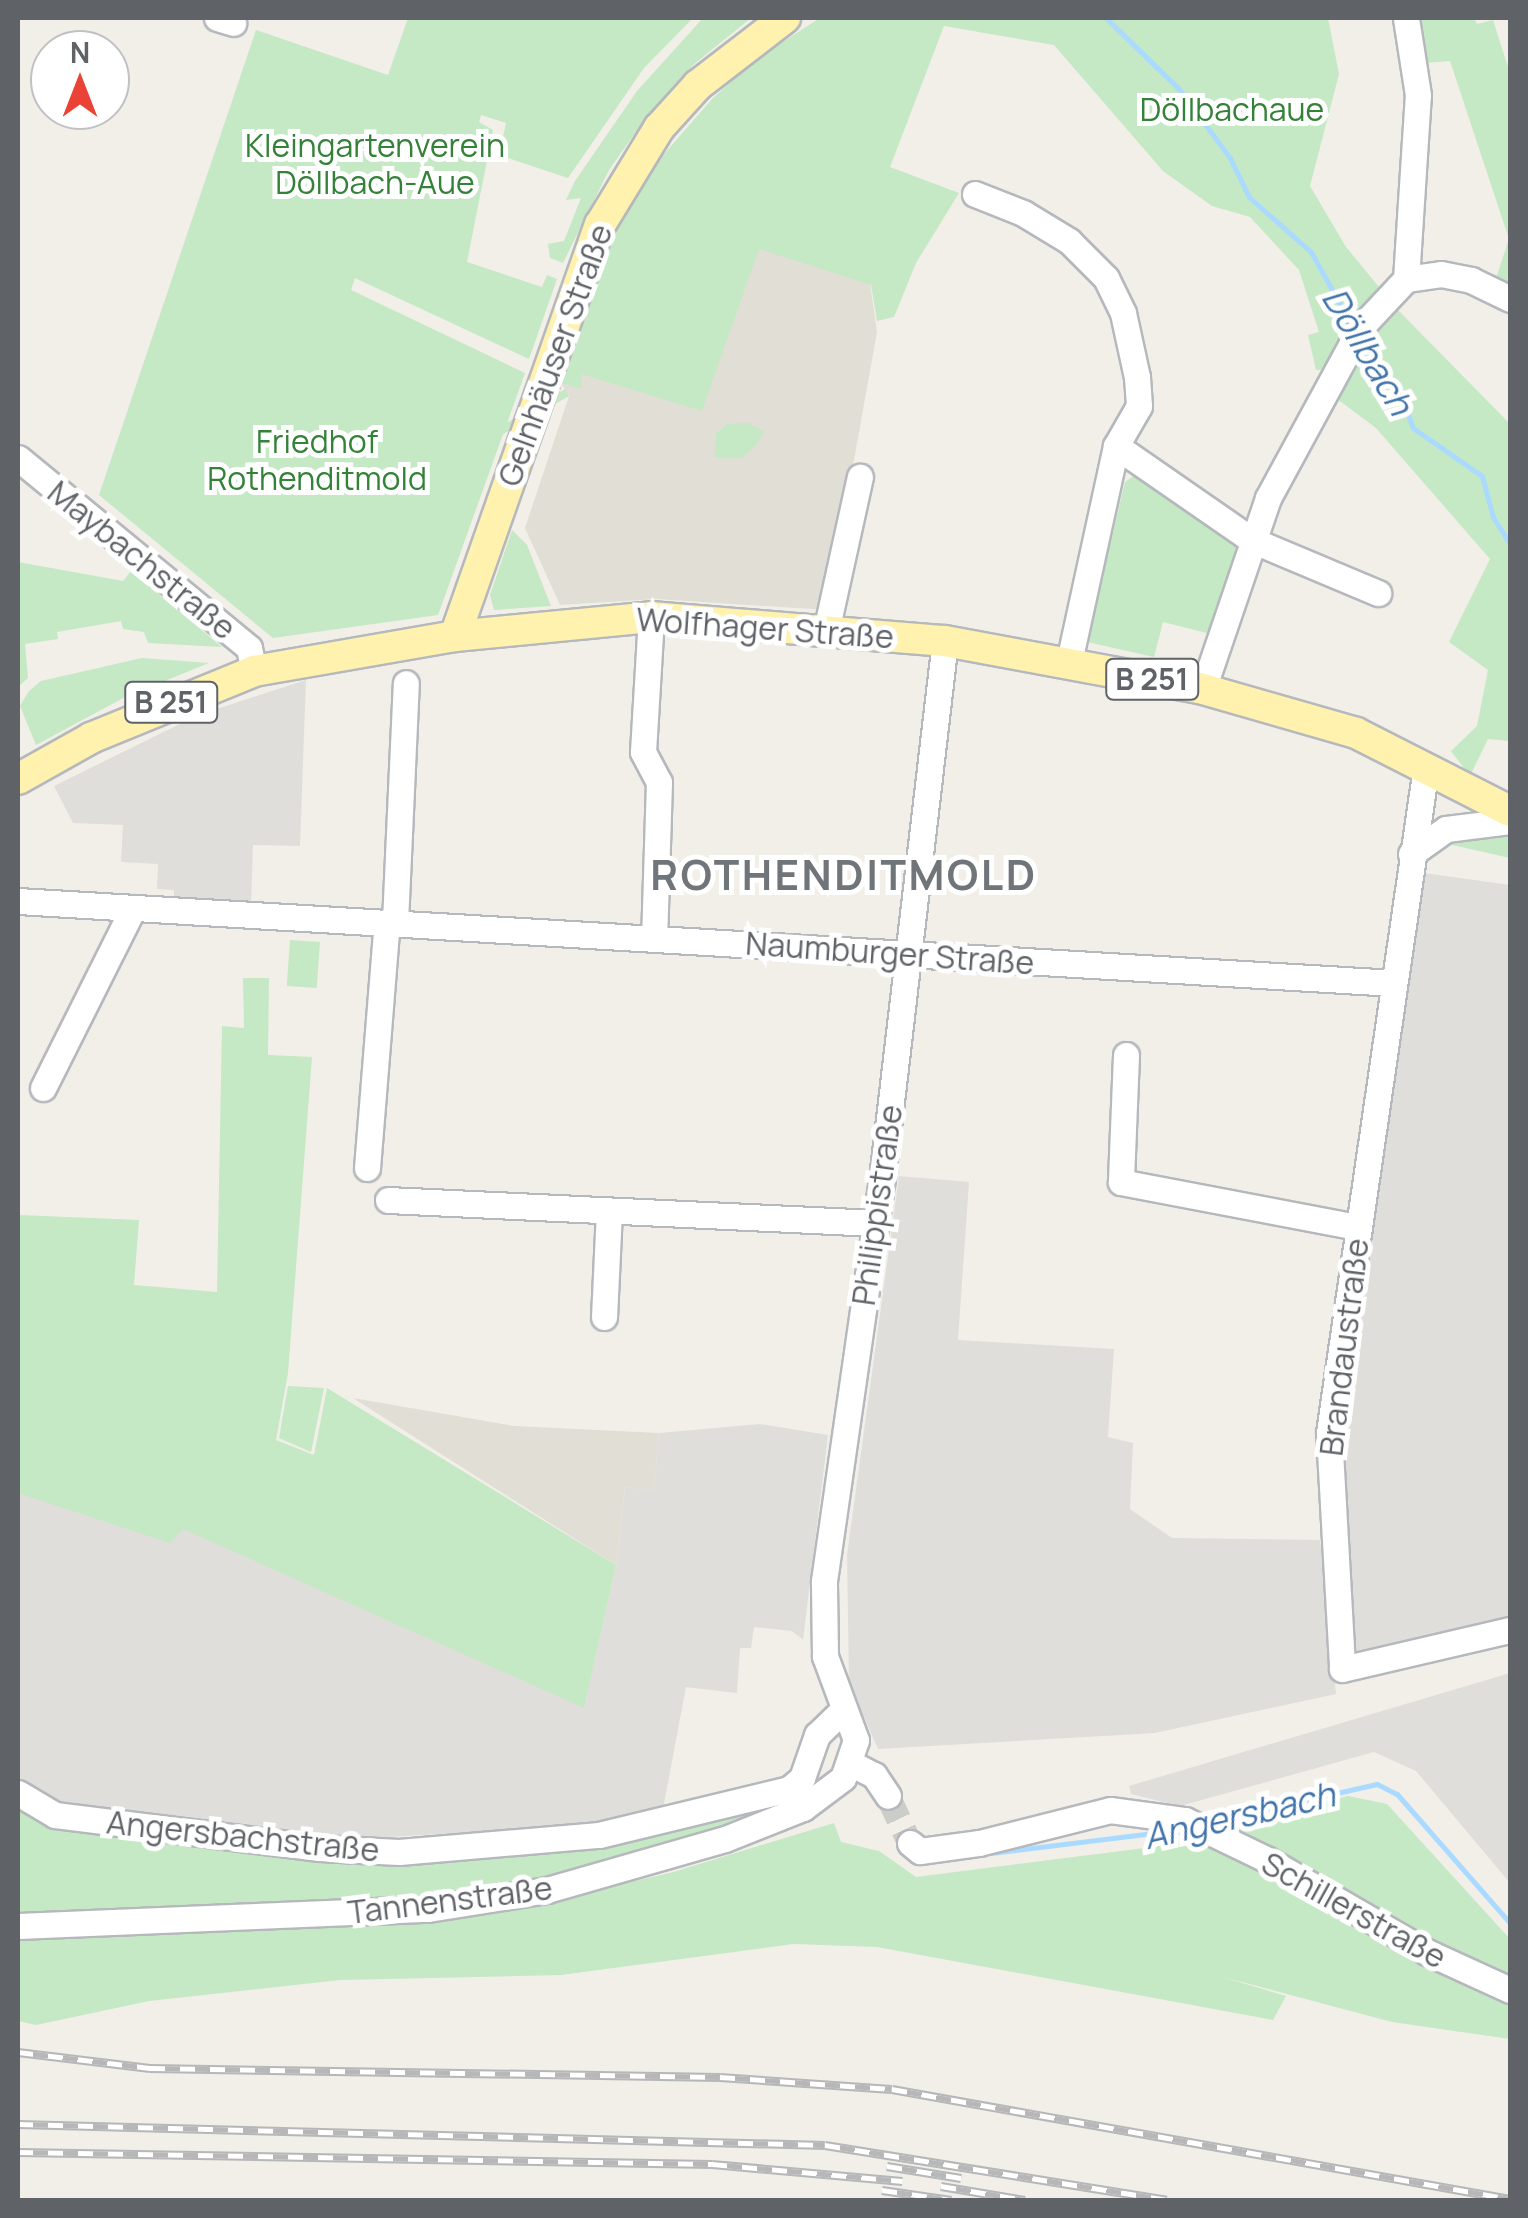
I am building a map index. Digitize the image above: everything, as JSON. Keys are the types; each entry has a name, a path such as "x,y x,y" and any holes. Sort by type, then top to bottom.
{"main road":[{"name":"Gelnhäuser Straße","path":"454,636 549,357 608,210 660,128 698,86 785,18"},
{"name":"Wolfhager Straße","path":"18,779 91,738 254,670 454,636 650,617 945,640 1203,690 1356,733 1510,811"}],"street":[{"path":"1203,690 1252,540 1357,334 1406,279 1418,95 1406,18"},
{"path":"975,194 1024,212 1069,241 1106,278 1122,314 1139,406 1116,446 1069,662"},
{"path":"1406,279 1441,274 1510,299"},
{"path":"1116,446 1252,540 1378,593"},
{"name":"Maybachstraße","path":"18,458 249,648 254,670"},
{"path":"826,631 860,477"},
{"path":"650,617 644,752 658,782 654,937"},
{"name":"Philippistraße","path":"852,1764 856,1740 825,1656 822,1600 876,1223 945,640"},
{"path":"367,1168 391,922 406,683"},
{"name":"Brandaustraße","path":"1426,768 1329,1432 1342,1669 1510,1630"},
{"path":"1411,854 1446,829 1510,820"},
{"name":"Naumburger Straße","path":"18,900 1394,983"},
{"path":"43,1088 134,908"},
{"path":"1126,1055 1120,1182 1358,1228"},
{"path":"388,1200 876,1223"},
{"path":"604,1317 609,1210"},
{"name":"Angersbachstraße","path":"18,1792 55,1815 320,1848 399,1852 598,1835 789,1789 802,1778 817,1735 844,1709"},
{"path":"852,1764 874,1775 888,1796"},
{"name":"Tannenstraße","path":"18,1926 428,1909 547,1890 634,1869 780,1818 835,1788 852,1764"},
{"name":"Schillerstraße","path":"910,1843 920,1851 979,1844 1110,1810 1185,1820 1427,1952 1510,1990"}],"shaded area":[{"path":"860,213 877,332 827,610 657,599 560,605 525,528 569,396 561,383 596,281"},
{"path":"306,680 300,846 253,845 251,904 174,900 174,890 157,889 158,864 121,862 123,825 73,823 54,786 198,715"},
{"path":"1424,873 1510,885 1510,1622 1355,1656 1337,1482"},
{"path":"899,1176 969,1182 958,1340 1114,1349 1108,1437 1133,1443 1130,1509 1172,1538 1320,1540 1336,1694 1155,1733 878,1749 849,1682 847,1555"},
{"path":"353,1398 514,1426 659,1433 654,1490 625,1487 616,1565"},
{"path":"760,1424 828,1435 803,1640 792,1631 754,1627 751,1648 740,1648 737,1693 686,1687 663,1809 606,1824 320,1841 58,1809 18,1785 18,1493 183,1528 584,1707 616,1565 625,1487 654,1490 659,1433"},
{"path":"1510,1673 1510,1883 1416,1771 1374,1752 1180,1806 1131,1794 1129,1786"}],"green space":[{"path":"408,18 693,18 644,68 568,178 499,155 506,123 481,115 479,122 493,130 467,262 542,287 547,275 557,279 529,359 355,278 351,290 525,373 438,615 273,638 99,495 256,30 388,75"},
{"path":"703,18 751,18 693,65 647,116 609,170 563,263 550,258 548,244 564,241 581,198 566,200 575,181 637,91"},
{"name":"Döllbachaue","path":"820,18 1328,18 1339,74 1310,186 1346,247 1398,310 1510,424 1510,741 1488,739 1470,776 1451,751 1477,726 1488,670 1449,642 1490,559 1376,428 1336,398 1325,369 1316,370 1308,335 1319,332 1299,270 1250,217 1212,206 1163,171 1054,45 944,26 890,167 959,193 916,263 894,317 877,321 871,285 759,249 702,411 581,374 582,389 561,383 616,230 650,170 713,98 756,59"},
{"path":"1417,18 1474,18 1477,24 1493,20 1510,73 1510,289 1495,281 1509,239 1450,61 1425,63"},
{"path":"565,389 569,396 454,462 450,456"},
{"path":"747,423 764,431 757,444 742,458 715,457 716,434 727,424"},
{"path":"1135,475 1243,539 1211,634 1163,622 1154,657 1087,642 1125,482"},
{"path":"512,530 527,545 551,606 494,610 490,595"},
{"path":"18,562 123,581 131,571 222,647 148,643 144,632 123,629 121,621 57,632 58,639 25,644 28,678 18,687"},
{"path":"142,658 209,663 125,697 36,745 20,706 41,681"},
{"path":"1510,831 1510,858 1448,844 1456,839"},
{"path":"290,940 320,942 317,988 287,986"},
{"path":"243,978 269,978 268,1055 312,1057 288,1373 276,1440 314,1455 327,1388 616,1565 584,1708 183,1529 170,1543 18,1493 18,1215 139,1220 134,1285 217,1292 222,1026 244,1028"},
{"path":"288,1386 324,1388 311,1452 279,1438"},
{"path":"1348,1796 1387,1804 1510,1939 1510,2039 1392,2022 1219,1976 1286,1996 1273,2020 877,1947 793,1944 561,1975 340,1980 149,2001 36,2025 18,2021 18,1940 392,1921 527,1905 670,1873 834,1823 841,1842 879,1851 916,1877 1161,1846"},
{"path":"779,1800 783,1808 631,1858 528,1882 405,1899 18,1912 18,1812 398,1859"}],"waterway":[{"name":"Döllbach","path":"1106,18 1179,89 1230,158 1249,197 1311,252 1351,324"},
{"name":"Döllbach","path":"1361,348 1374,370 1396,384 1413,428 1482,476 1493,517 1510,544"},
{"name":"Döllbach","path":"1510,636 1510,651"},
{"name":"Angersbach","path":"1208,1822 1377,1784 1397,1794 1510,1923"},
{"name":"Angersbach","path":"991,1853 1178,1830"}],"tunnel":[{"path":"888,1796 910,1843"}],"railway":[{"path":"18,2052 150,2068 720,2077 892,2089 1510,2199"},
{"path":"18,2124 825,2145 1167,2200"},
{"path":"18,2152 712,2164 902,2181"},
{"path":"887,2166 961,2178"},
{"path":"941,2186 1025,2200"},
{"path":"882,2190 951,2200"}],"district":[{"name":"ROTHENDITMOLD","path":"844,874"}],"park label":[{"name":"Kleingartenverein Döllbach-Aue","path":"375,164"},
{"name":"Friedhof Rothenditmold","path":"317,460"}]}
